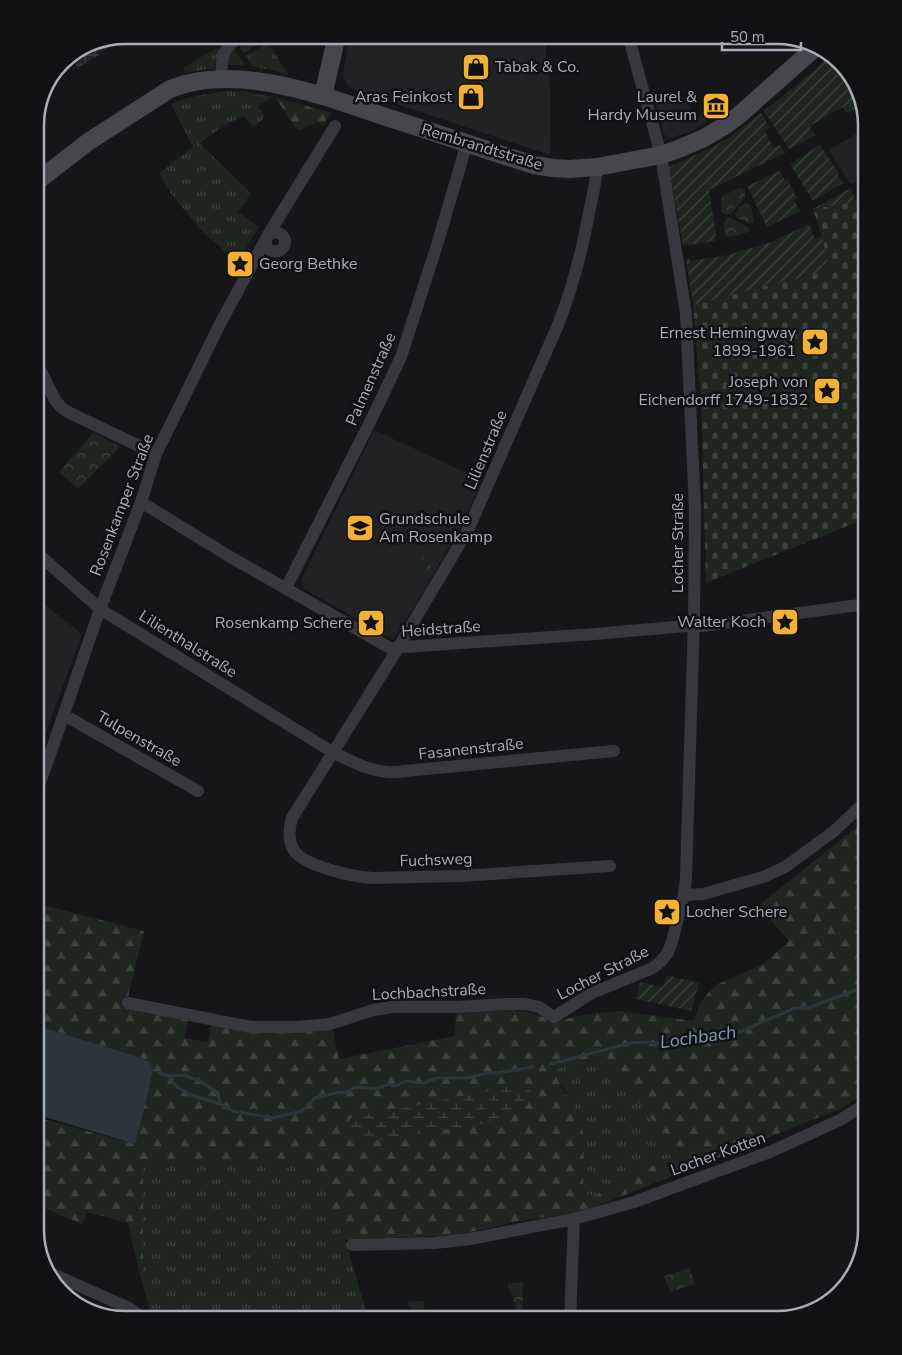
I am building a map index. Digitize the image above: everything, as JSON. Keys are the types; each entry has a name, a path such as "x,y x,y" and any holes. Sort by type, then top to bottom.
{"main road":[{"path":"323,96 335,44"},
{"name":"Rembrandtstraße","path":"44,175 88,142 170,89 201,80 221,79 255,81 323,96 542,166 569,169 597,167 662,155 694,143 723,127 738,116 811,51"}],"street":[{"path":"221,79 222,59 226,48 231,44"},
{"name":"Locher Straße","path":"554,1017 592,993 608,985 642,974 661,962 671,945 684,895 686,877 689,817 695,509 686,314 662,155 631,44"},
{"name":"Rosenkamper Straße","path":"44,774 100,609 141,502 156,454 221,322 267,237 335,126"},
{"name":"Palmenstraße","path":"286,588 401,358 467,143"},
{"name":"Lilienstraße","path":"289,827 292,818 398,648 474,519 558,326 568,298 584,238 597,167"},
{"path":"44,377 54,398 66,411 156,454"},
{"name":"Heidstraße","path":"141,502 227,555 386,647 398,648 702,626 858,605"},
{"name":"Lilienthalstraße","path":"44,559 100,609 334,753"},
{"name":"Tulpenstraße","path":"64,715 198,792"},
{"name":"Fasanenstraße","path":"334,753 371,770 388,772 614,751"},
{"path":"684,895 703,894 763,877 785,868 832,832 858,808"},
{"name":"Fuchsweg","path":"289,827 293,850 306,861 338,872 361,877 461,876 610,866"},
{"name":"Lochbachstraße","path":"128,1003 251,1027 297,1027 330,1024 373,1010 393,1007 525,1004 539,1007 554,1017"},
{"name":"Locher Kotten","path":"352,1245 435,1243 470,1239 574,1220 634,1202 770,1152 840,1120 858,1109"},
{"path":"570,1311 574,1220"},
{"path":"60,1277 133,1311"}],"shaded area":[{"path":"348,44 545,44 551,93 550,155 354,90 348,86 343,73"},
{"path":"113,45 99,53 99,55 78,68 74,62 80,57 94,50"},
{"path":"685,97 692,119 701,117 700,114 705,113 707,121 690,132 669,138 664,134 656,105"},
{"path":"858,132 858,182 850,184 829,150"},
{"name":"Grundschule Am Rosenkamp","path":"374,430 482,480 465,519 393,640 304,589 302,582"},
{"path":"44,604 82,634 44,737"},
{"path":"44,1028 142,1058 149,1062 153,1068 135,1144 44,1117"}],"green space":[{"path":"238,44 259,44 244,53"},
{"path":"269,44 288,74 252,66 246,56"},
{"path":"232,46 245,65 229,65 227,63"},
{"path":"216,48 220,49 214,68 185,73 183,68"},
{"path":"825,60 847,84 856,108 847,113 843,107 810,126 815,135 789,149 764,111"},
{"path":"224,91 246,92 273,97 258,106 265,117 254,127 243,116 227,124 199,143 251,193 238,212 259,227 237,263 199,228 170,192 159,173 193,147 171,104 187,98"},
{"path":"275,97 331,114 323,125 318,122 298,131"},
{"path":"761,113 770,128 765,131 774,148 780,145 785,153 709,190 716,234 715,241 683,246 669,167 711,148 733,135"},
{"path":"820,145 839,173 837,174 843,183 813,201 790,164"},
{"path":"780,171 785,181 787,179 797,198 794,200 800,211 767,227 747,186"},
{"path":"739,188 745,190 745,198 730,214 725,214 721,211 721,199 723,196"},
{"path":"851,188 855,202 813,209"},
{"path":"858,202 858,522 706,583 701,399 693,305 829,270 822,236 813,209"},
{"path":"746,203 750,205 754,219 752,224 736,216 738,209"},
{"path":"728,217 748,227 749,232 730,237 726,236 724,233 724,222"},
{"path":"809,224 815,239 822,236 829,270 693,305 686,259 690,259 690,261 728,255 771,242"},
{"path":"94,432 120,447 78,489 59,472"},
{"path":"425,551 436,556 427,575 416,569"},
{"path":"858,826 858,1056 850,1068 858,1073 858,1098 840,1109 582,1212 518,1221 452,1235 345,1240 317,1162 143,1161 143,1274 140,1275 128,1223 87,1212 82,1224 44,1208 44,1119 135,1144 142,1058 44,1028 44,905 144,931 126,1005 189,1018 184,1038 208,1042 212,1022 332,1028 339,1059 455,1036 456,1011 506,1009 526,1012 556,1021 589,1014 619,1011 694,1021 700,1004 718,984 762,965 789,941 758,906","holes":["606,1061 625,1087 681,1152 594,1196 583,1193 584,1135 574,1104 562,1088 553,1070 580,1062"]},
{"path":"666,975 699,983 691,1011 636,999 640,982 663,987"},
{"path":"858,1056 858,1073 850,1068"},
{"path":"606,1061 625,1087 681,1152 594,1196 583,1193 584,1135 574,1104 552,1070 580,1062"},
{"path":"527,1085 533,1095 527,1106 482,1124 379,1140 351,1137 347,1130 350,1118 512,1086"},
{"path":"143,1161 317,1162 345,1240 366,1311 150,1311 140,1275 143,1274"},
{"path":"690,1268 695,1284 670,1292 664,1276"},
{"path":"523,1282 522,1311 517,1311 508,1284"},
{"path":"423,1301 425,1311 412,1311 408,1304 409,1302"}],"waterway":[{"name":"Lochbach","path":"551,1064 631,1043 666,1044 684,1040 730,1036 795,1008 808,1008 858,989"},
{"name":"Lochbach","path":"169,1076 177,1087 191,1095 220,1104 233,1111 273,1118 302,1111 315,1098 340,1092 346,1093 355,1087 376,1089 389,1084 396,1086 406,1081 424,1083 437,1078 468,1078 487,1073 533,1067"},
{"name":"Lochbach","path":"159,1073 169,1076 184,1075 200,1081 218,1093 220,1104"}],"place":[{"name":"Tabak & Co.","path":"476,67"},
{"name":"Aras Feinkost","path":"471,97"},
{"name":"Laurel & Hardy Museum","path":"716,106"},
{"name":"Georg Bethke","path":"240,264"},
{"name":"Ernest Hemingway 1899-1961","path":"815,342"},
{"name":"Joseph von Eichendorff 1749-1832","path":"827,391"},
{"name":"Grundschule Am Rosenkamp","path":"360,528"},
{"name":"Walter Koch","path":"785,622"},
{"name":"Rosenkamp Schere","path":"371,623"},
{"name":"Locher Schere","path":"667,912"}]}
